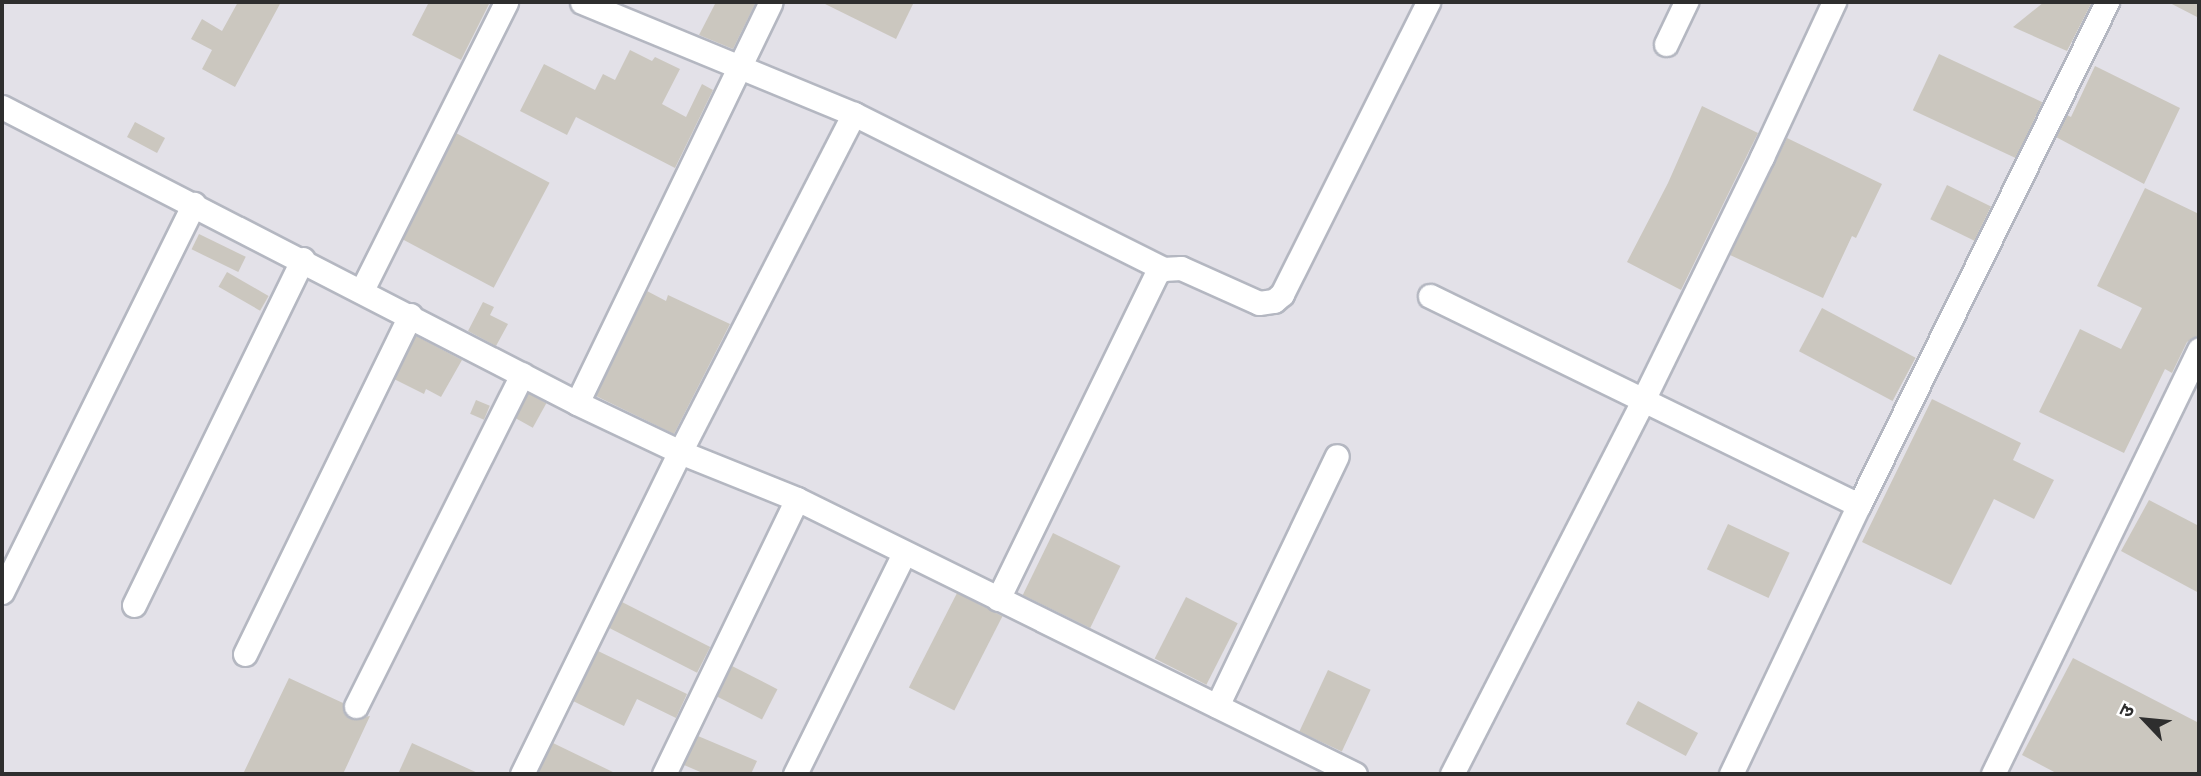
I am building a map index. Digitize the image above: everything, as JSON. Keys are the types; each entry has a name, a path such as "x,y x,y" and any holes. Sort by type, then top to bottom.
{"lane":[{"path":"362,290 506,2"},
{"path":"582,2 854,114 1163,268 1181,268 1259,303 1274,301 1282,294 1428,2"},
{"path":"577,402 771,2"},
{"path":"1666,44 1686,2"},
{"path":"1452,774 1643,400 1762,157 1834,2"},
{"path":"1731,774 1859,505 2107,2"},
{"path":"2,107 303,259 577,402 680,452 797,499 1355,774"},
{"path":"522,774 680,452 854,114"},
{"path":"2,592 194,204"},
{"path":"134,605 303,259"},
{"path":"999,599 1151,282 1163,268"},
{"path":"1430,296 1859,505"},
{"path":"245,654 410,315"},
{"path":"1993,774 2199,349"},
{"path":"356,706 522,374"},
{"path":"1217,706 1336,456"},
{"path":"664,774 797,499"},
{"path":"795,774 904,553"}],"shaded area":[{"path":"2,2 2199,2 2199,774 2,774"}],"building":[{"path":"238,2 281,2 235,87 202,69 212,50 191,39 202,19 222,31"},
{"path":"429,2 490,2 461,60 412,35"},
{"path":"716,2 756,2 733,49 699,35"},
{"path":"821,2 914,2 896,39"},
{"path":"2044,2 2092,2 2067,51 2013,27"},
{"path":"2168,2 2199,2 2199,18"},
{"path":"630,50 652,61 655,57 680,69 662,104 686,117 702,84 713,90 675,168 576,117 567,135 520,111 544,64 595,90 603,74 615,80"},
{"path":"1939,54 2042,102 2016,158 1913,110"},
{"path":"2095,66 2180,108 2144,184 2056,137 2067,115 2071,117"},
{"path":"1702,106 1758,133 1681,290 1627,262 1668,183"},
{"path":"135,122 165,138 157,153 127,137"},
{"path":"456,133 550,183 494,288 400,238"},
{"path":"1787,138 1882,184 1856,238 1852,236 1823,298 1730,255"},
{"path":"1947,185 1991,206 1974,241 1930,219"},
{"path":"2145,188 2199,214 2199,335 2187,342 2172,373 2165,369 2124,453 2039,412 2080,329 2121,349 2142,308 2097,286"},
{"path":"199,234 246,257 238,272 192,249"},
{"path":"227,272 269,296 260,311 218,287"},
{"path":"647,291 666,301 668,295 730,324 674,434 596,396"},
{"path":"483,302 494,307 490,315 508,324 496,346 468,331"},
{"path":"1822,308 1916,358 1893,401 1799,351"},
{"path":"416,336 462,360 441,397 426,389 424,394 394,379"},
{"path":"528,393 546,403 533,428 514,417"},
{"path":"1932,399 2021,443 2013,460 2054,480 2034,519 1994,499 1951,585 1862,542"},
{"path":"476,400 490,406 484,420 470,414"},
{"path":"2149,500 2199,526 2199,593 2121,551"},
{"path":"1728,524 1790,553 1768,598 1707,569"},
{"path":"1053,533 1120,566 1090,628 1023,595"},
{"path":"957,593 1002,616 954,711 909,687"},
{"path":"1186,597 1238,623 1206,685 1155,658"},
{"path":"622,602 710,647 697,673 609,628"},
{"path":"598,651 687,694 676,718 637,699 624,726 573,701"},
{"path":"2073,658 2199,723 2199,774 2058,774 2022,755"},
{"path":"732,666 777,689 762,719 717,696"},
{"path":"1328,670 1371,690 1342,751 1299,732"},
{"path":"289,678 343,703 344,713 350,719 370,716 343,774 243,774"},
{"path":"1638,701 1698,733 1686,756 1626,724"},
{"path":"698,736 757,761 751,774 705,774 684,765"},
{"path":"412,743 480,774 398,774"},
{"path":"553,743 617,774 537,774"}]}
